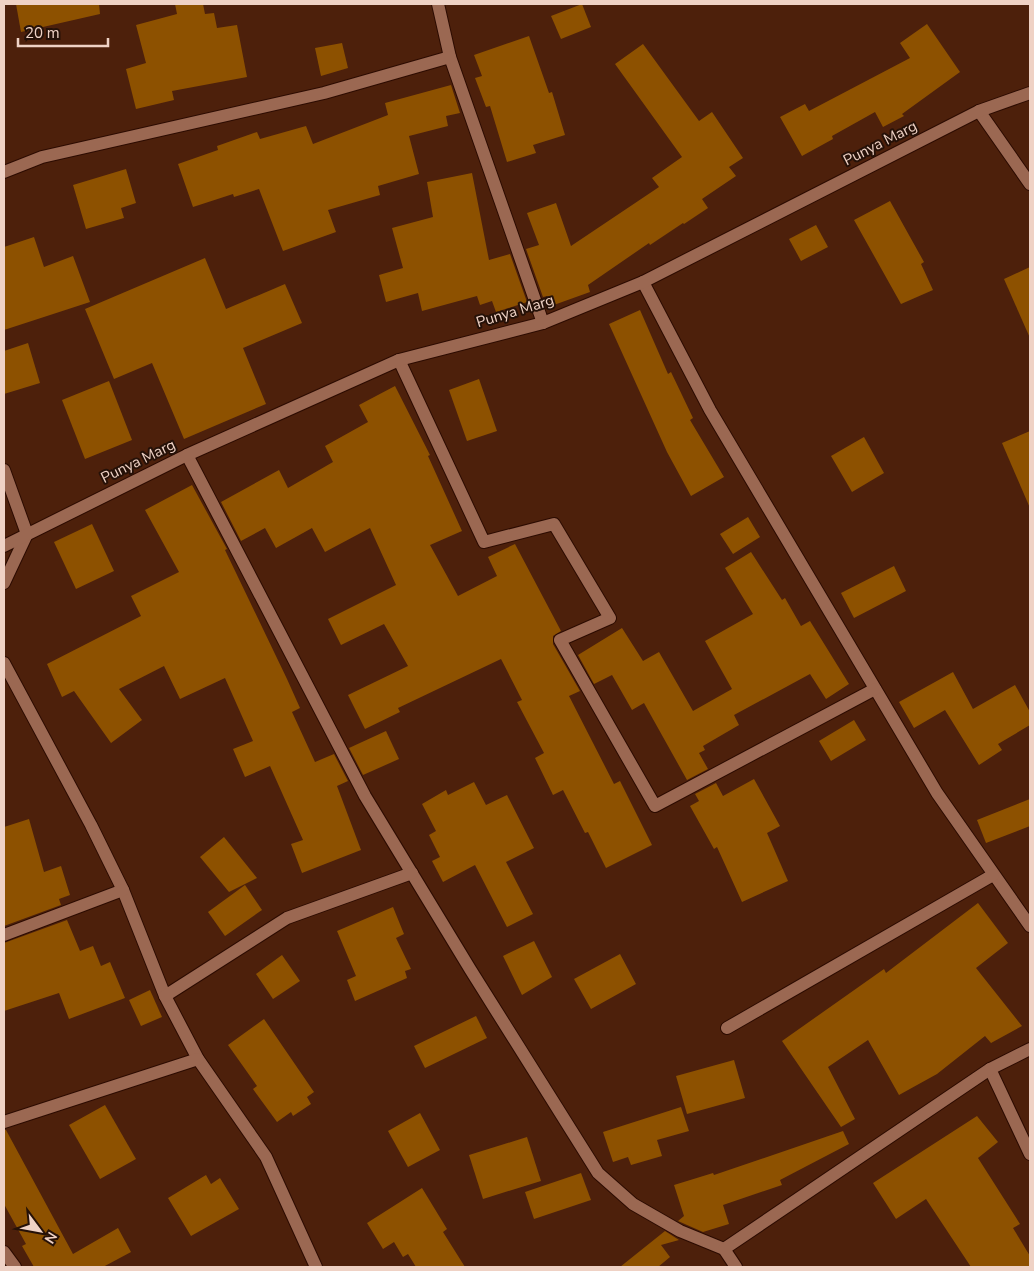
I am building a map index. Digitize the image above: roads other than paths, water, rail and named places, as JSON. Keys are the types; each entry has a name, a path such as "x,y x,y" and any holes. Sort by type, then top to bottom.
{"street":[{"path":"438,4 450,57 543,323"},
{"path":"4,172 42,157 324,93 450,57"},
{"name":"Punya Marg","path":"4,546 187,455 399,360 543,323 643,282 979,111 1030,93"},
{"path":"979,111 1030,184"},
{"path":"643,282 710,410 937,793 1030,926"},
{"path":"399,360 484,542 554,524 610,618 560,640 654,806 875,689"},
{"path":"187,455 366,796 598,1172 633,1204 680,1231 724,1249 736,1267"},
{"path":"4,470 27,534 4,583"},
{"path":"4,664 91,825 123,890 165,996 198,1059 266,1157 316,1267"},
{"path":"165,996 287,918 412,872"},
{"path":"727,1028 993,875"},
{"path":"4,935 123,890"},
{"path":"724,1249 990,1069 1030,1049"},
{"path":"4,1122 198,1059"},
{"path":"990,1069 1030,1154"},
{"path":"4,1252 15,1267"}]}
